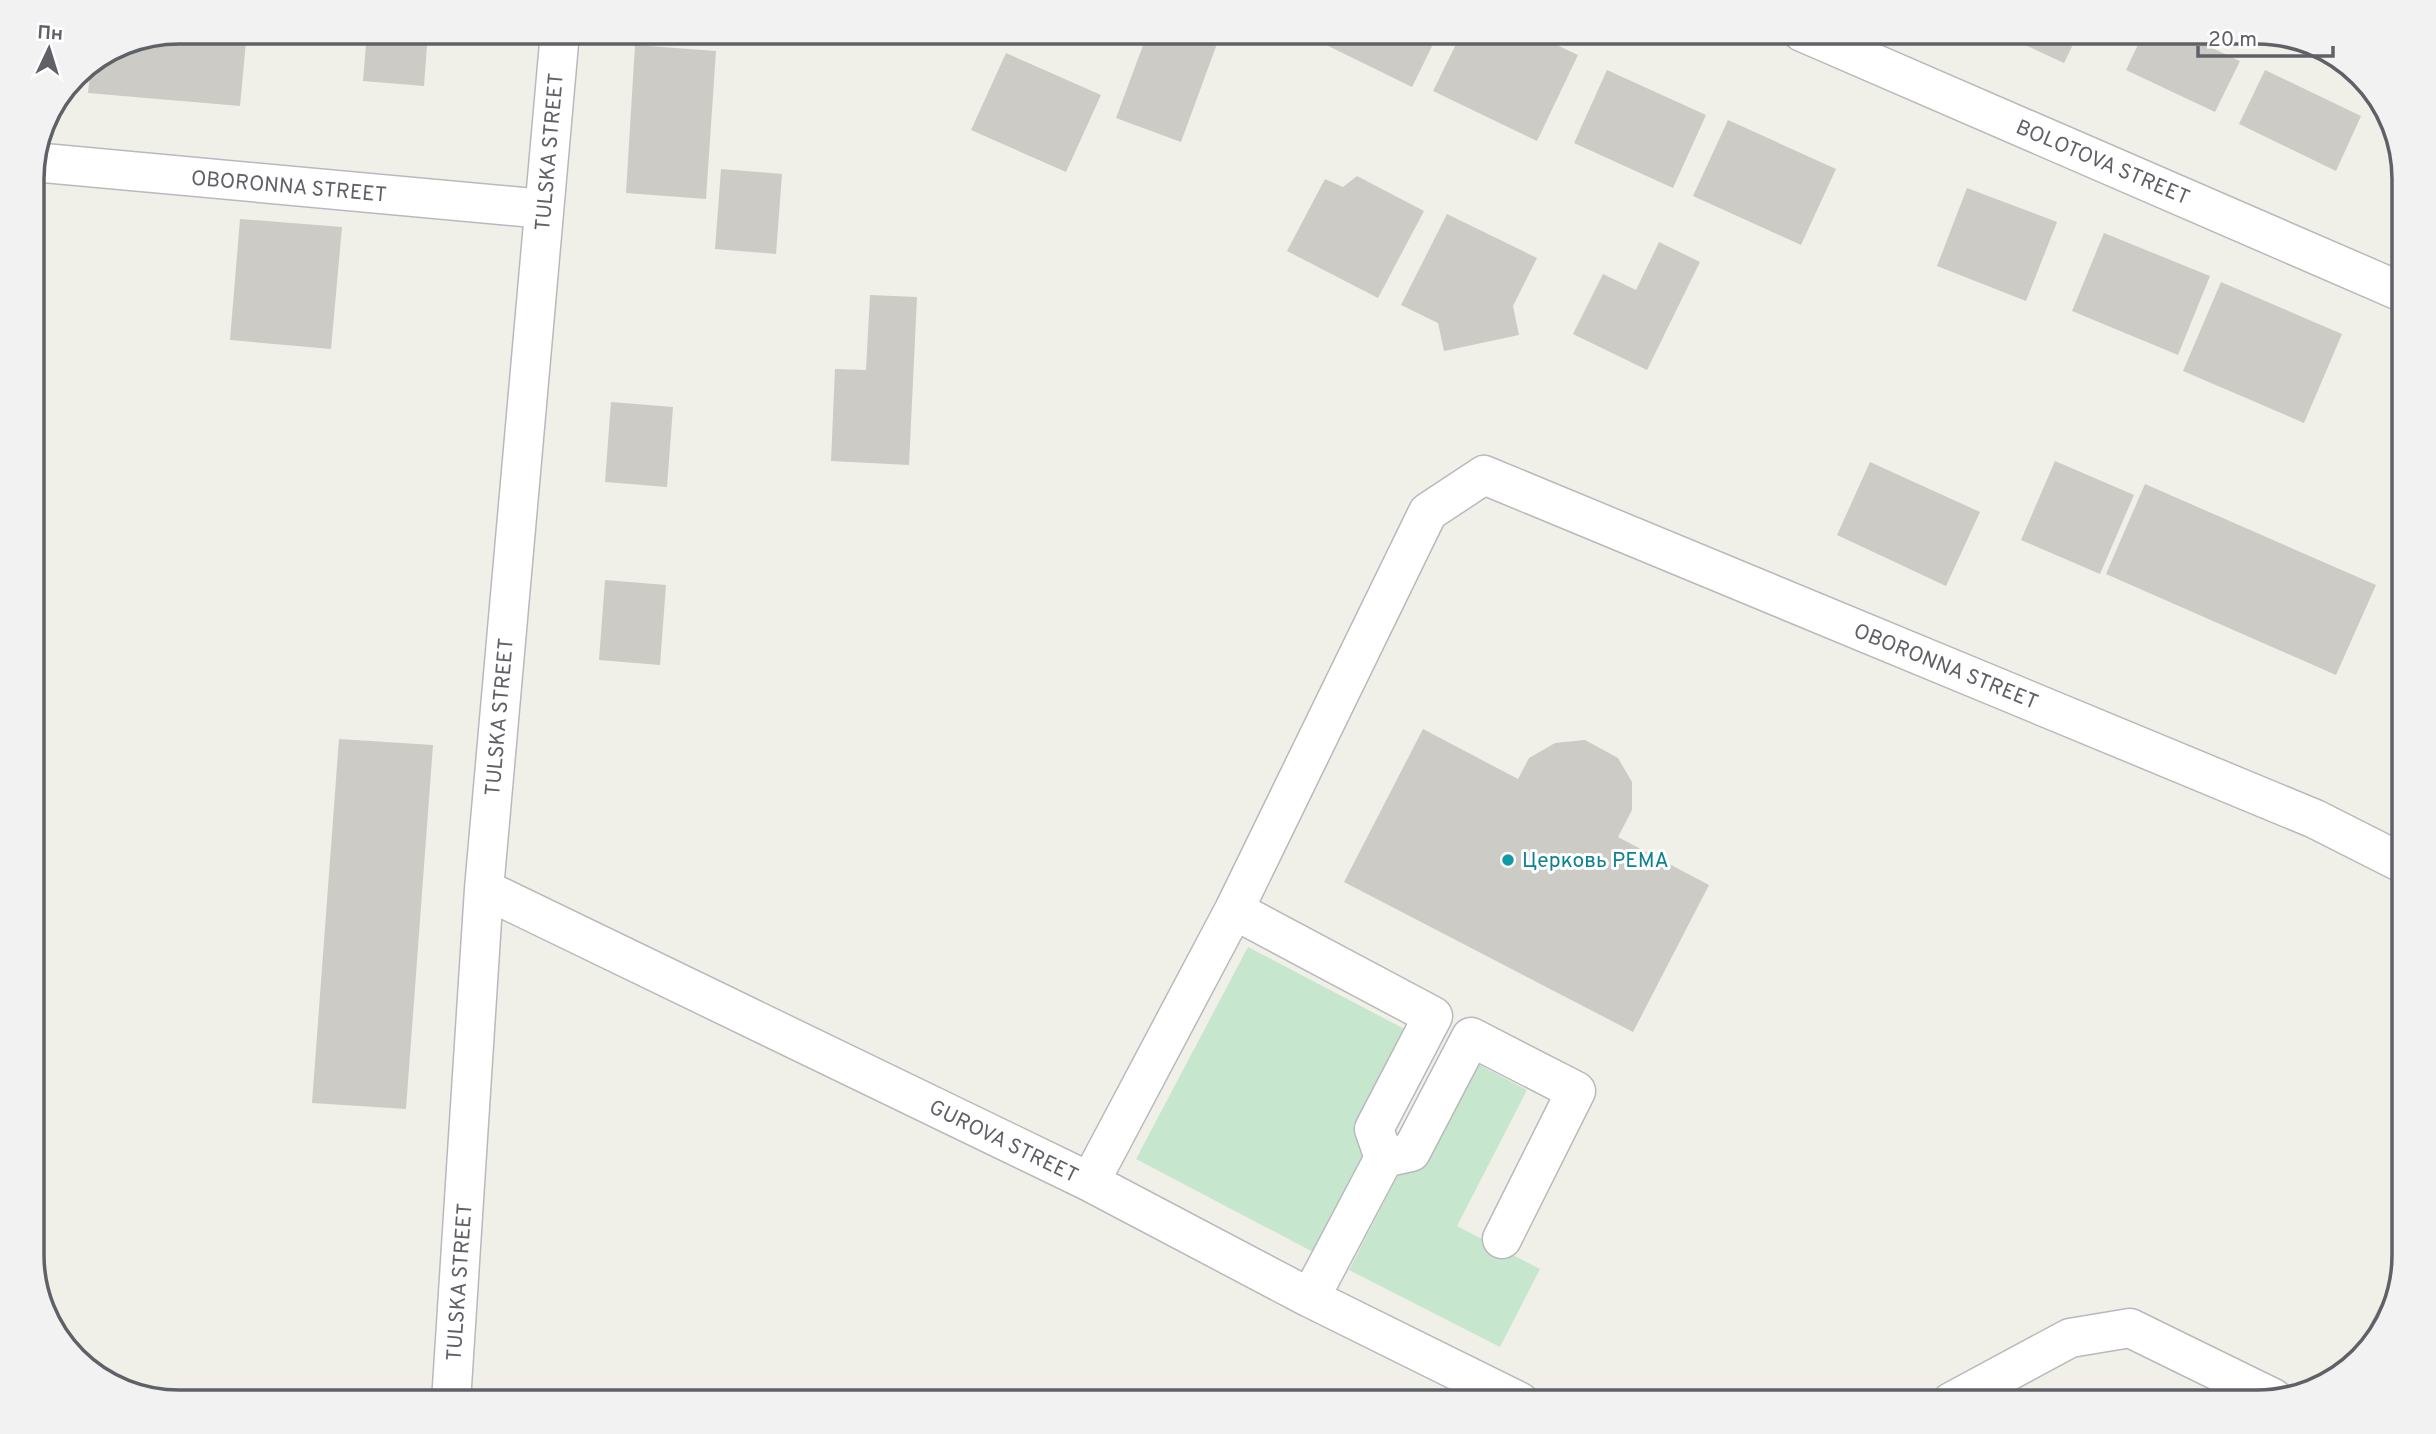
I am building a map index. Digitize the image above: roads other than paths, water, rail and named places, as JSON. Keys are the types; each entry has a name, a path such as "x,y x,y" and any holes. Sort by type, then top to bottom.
{"street":[{"name":"TULSKA STREET","path":"452,1390 484,889 559,44"},
{"name":"BOLOTOVA STREET","path":"1830,44 2392,288"},
{"name":"OBORONNA STREET","path":"45,163 544,209"},
{"name":"OBORONNA STREET","path":"1234,910 1428,512 1484,475 2315,819 2392,858"},
{"name":"GUROVA STREET","path":"484,889 1090,1182 1310,1298 1496,1390"},
{"path":"1090,1182 1234,910 1433,1016 1374,1129 1384,1158 1310,1298"},
{"path":"1384,1158 1412,1152 1471,1037 1576,1091 1502,1239"},
{"path":"1973,1390 2070,1338 2130,1328 2257,1390"}],"place":[{"name":"Церковь РЕМА","path":"1508,860"}]}
